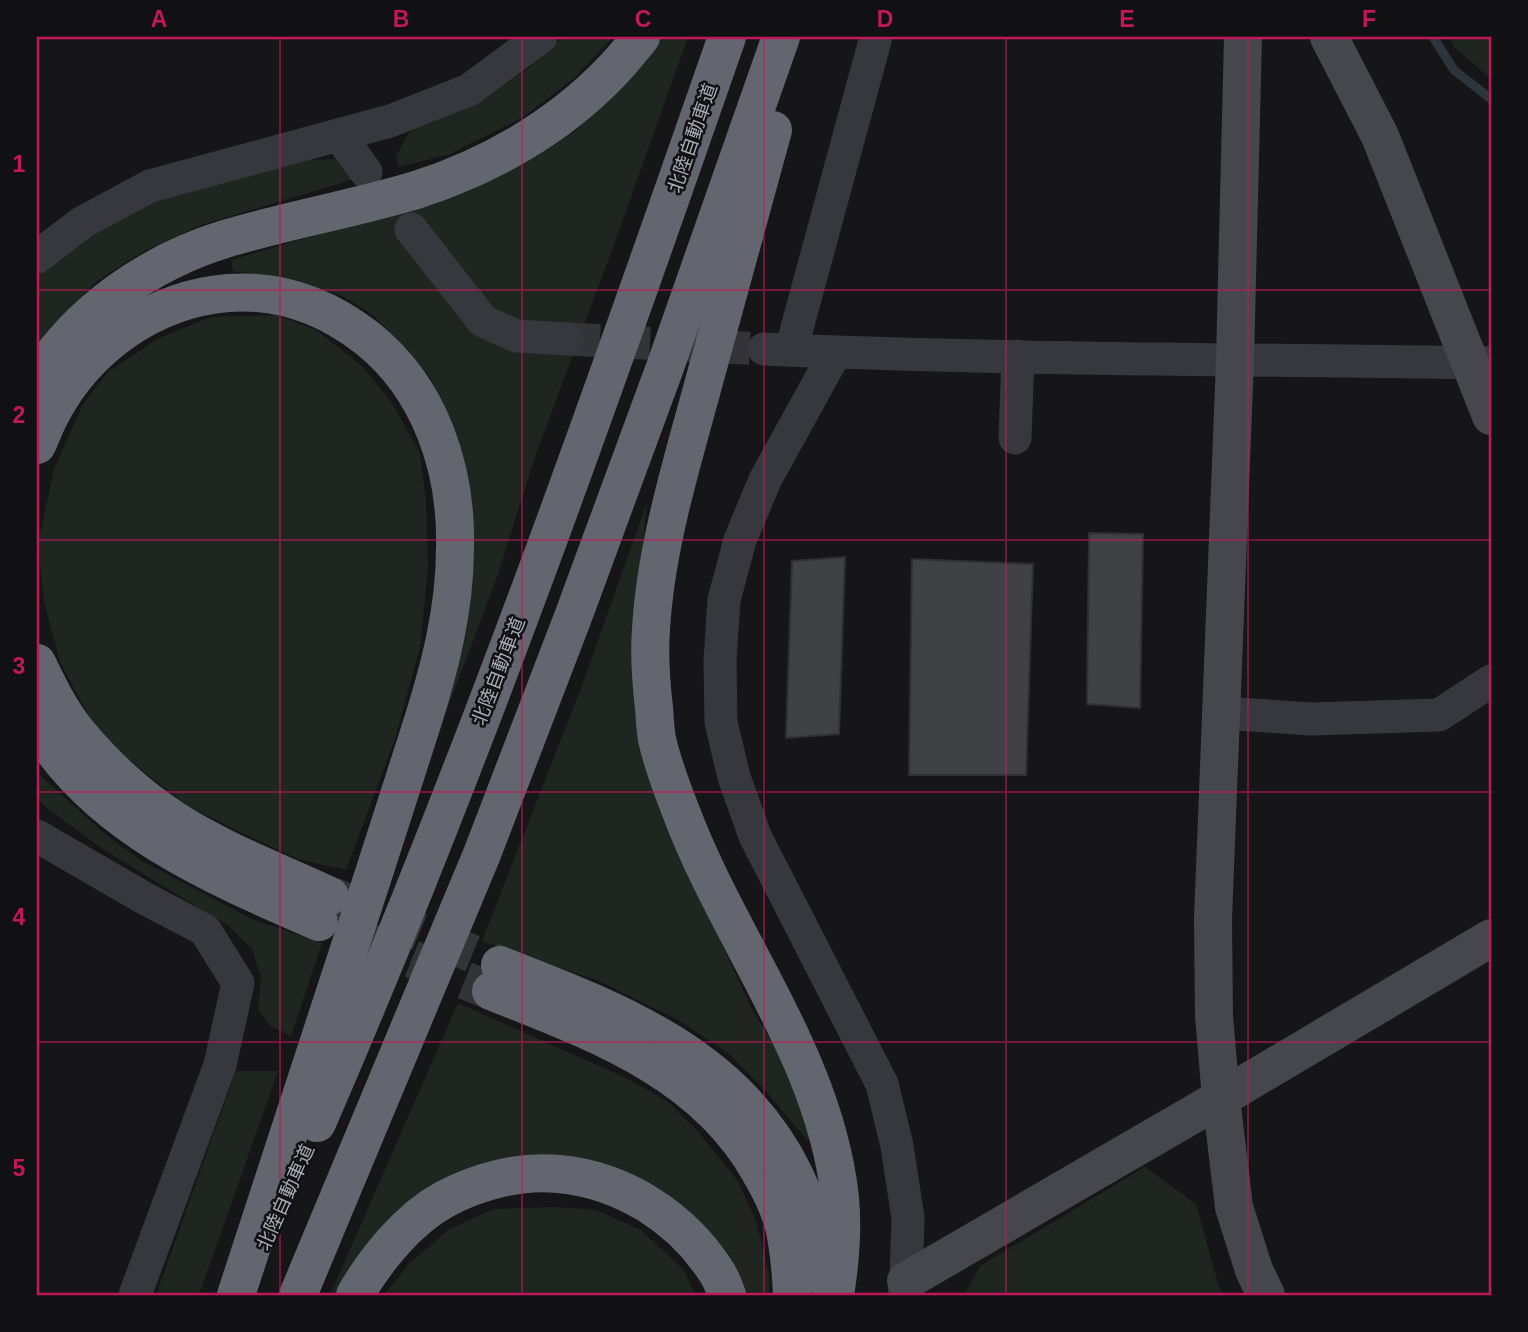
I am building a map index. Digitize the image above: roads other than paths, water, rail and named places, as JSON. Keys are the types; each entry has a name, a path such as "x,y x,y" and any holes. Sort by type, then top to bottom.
{"highway":[{"path":"37,378 74,330 108,299 143,275 224,239 416,190 464,172 543,130 611,73 641,37"},
{"name":"北陸自動車道","path":"242,1295 333,1085 438,830 611,369 727,37"},
{"path":"299,1295 482,855 664,370 781,37"},
{"path":"799,37 666,530 655,584 650,631 651,684 657,738 687,829 805,1070 821,1114 833,1156 840,1199 840,1242 835,1295"},
{"path":"37,445 53,410 78,374 106,345 137,321 173,304 211,294 247,291 281,295 316,306 351,326 382,349 410,381 430,417 445,460 453,502 456,547 446,639 404,783 236,1295"},
{"path":"37,663 51,692 75,730 104,762 139,794 177,822 325,909 246,890 162,846 128,823 65,765 37,726"},
{"path":"792,1295 783,1224 771,1191 732,1130 704,1102 642,1057 496,978 571,992 652,1031 685,1051 741,1098 763,1122 785,1155 804,1193 817,1238 822,1295"},
{"path":"355,1295 382,1255 409,1225 444,1200 480,1184 519,1175 557,1173 594,1180 631,1194 665,1215 694,1241 718,1273 727,1295"}],"street":[{"path":"37,257 83,222 150,186 390,121 470,90 541,37"},
{"path":"876,37 777,349 1018,356 1481,363"},
{"path":"1243,37 1235,360 1213,919 1214,1016 1234,1207 1254,1270 1266,1295"},
{"path":"1329,37 1380,136 1481,363 1491,416"},
{"path":"338,135 366,172"},
{"path":"411,229 483,321 516,336 567,339"},
{"path":"835,352 765,480 740,540 724,600 720,660 721,722 734,776 755,836 881,1084 897,1146 908,1218 905,1288"},
{"path":"1015,438 1018,356"},
{"path":"1221,713 1311,719 1439,715 1491,681"},
{"path":"37,835 144,898 205,930 238,984 220,1065 135,1295"},
{"path":"905,1288 1491,938"}],"waterway":[{"path":"1433,37 1454,70 1491,99"}],"tunnel":[{"path":"567,339 764,349"},
{"path":"332,896 500,965"},
{"path":"359,938 491,991"}]}
